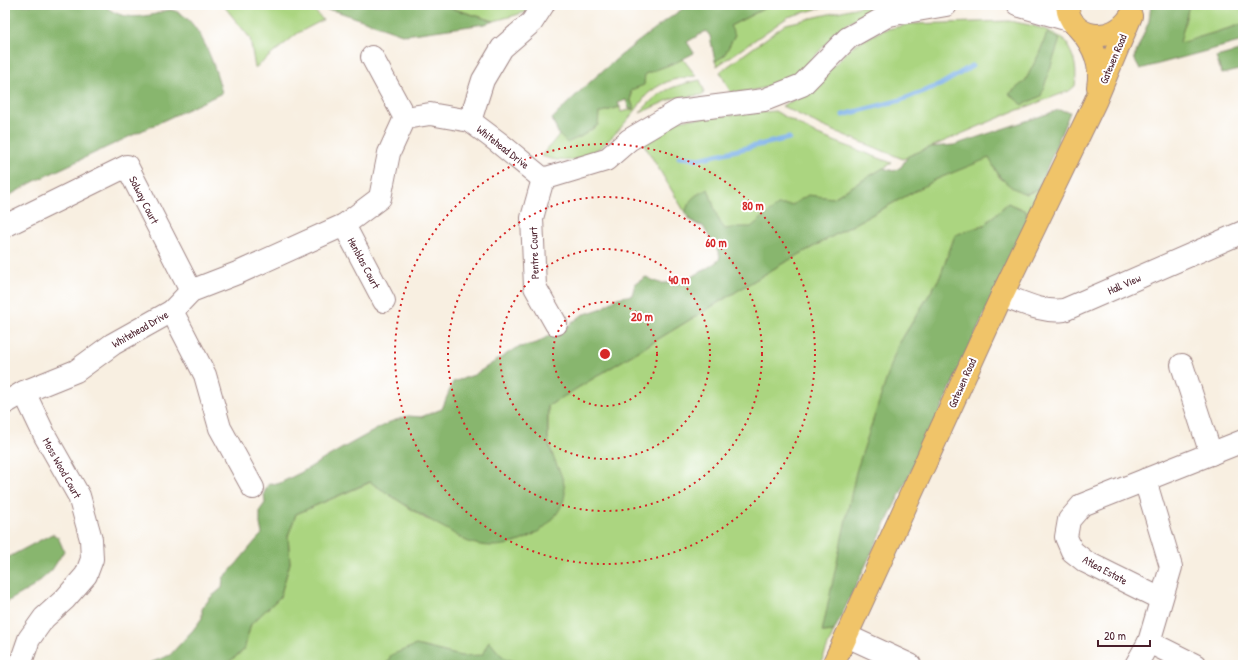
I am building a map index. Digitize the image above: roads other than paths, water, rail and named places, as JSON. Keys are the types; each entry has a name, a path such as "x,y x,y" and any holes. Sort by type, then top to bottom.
{"main road":[{"name":"Gatewen Road","path":"1073,18 1089,34 1099,36 1109,35 1118,31 1132,10"},
{"name":"Gatewen Road","path":"833,665 1002,295 1095,102 1132,10"},
{"name":"Gatewen Road","path":"1073,18 1091,43 1097,57 1099,80 1095,102"}],"street":[{"path":"470,122 483,80 502,48 532,22 543,5"},
{"path":"543,179 606,160 629,140 678,111 713,105 764,100 802,85 848,38 889,15 946,5"},
{"path":"1017,5 1073,18"},
{"path":"372,57 405,118"},
{"name":"Whitehead Drive","path":"5,403 24,392 76,371 113,344 172,311 191,291 240,272 344,225 380,198 389,153 405,118 430,114 470,122 498,142 543,179"},
{"name":"Solway Court","path":"5,226 127,166 191,291"},
{"name":"Pentre Court","path":"543,179 532,218 535,287 556,324"},
{"name":"Henblas Court","path":"344,225 384,301"},
{"name":"Hall View","path":"1002,295 1052,312 1064,310 1243,232"},
{"path":"172,311 205,375 220,428 253,488"},
{"path":"1182,365 1211,454"},
{"name":"Moss Wood Court","path":"20,665 29,638 44,618 66,599 86,575 92,559 91,539 79,496 45,436 24,392"},
{"name":"Atlea Estate","path":"1161,599 1086,562 1072,551 1066,537 1069,520 1082,505 1243,441"},
{"path":"1136,665 1149,642 1171,567 1145,480"},
{"path":"847,636 910,665"},
{"path":"1149,642 1195,665"}],"waterway":[{"path":"843,115 901,100 940,85 972,66"},
{"path":"679,157 699,159 789,138"}]}
